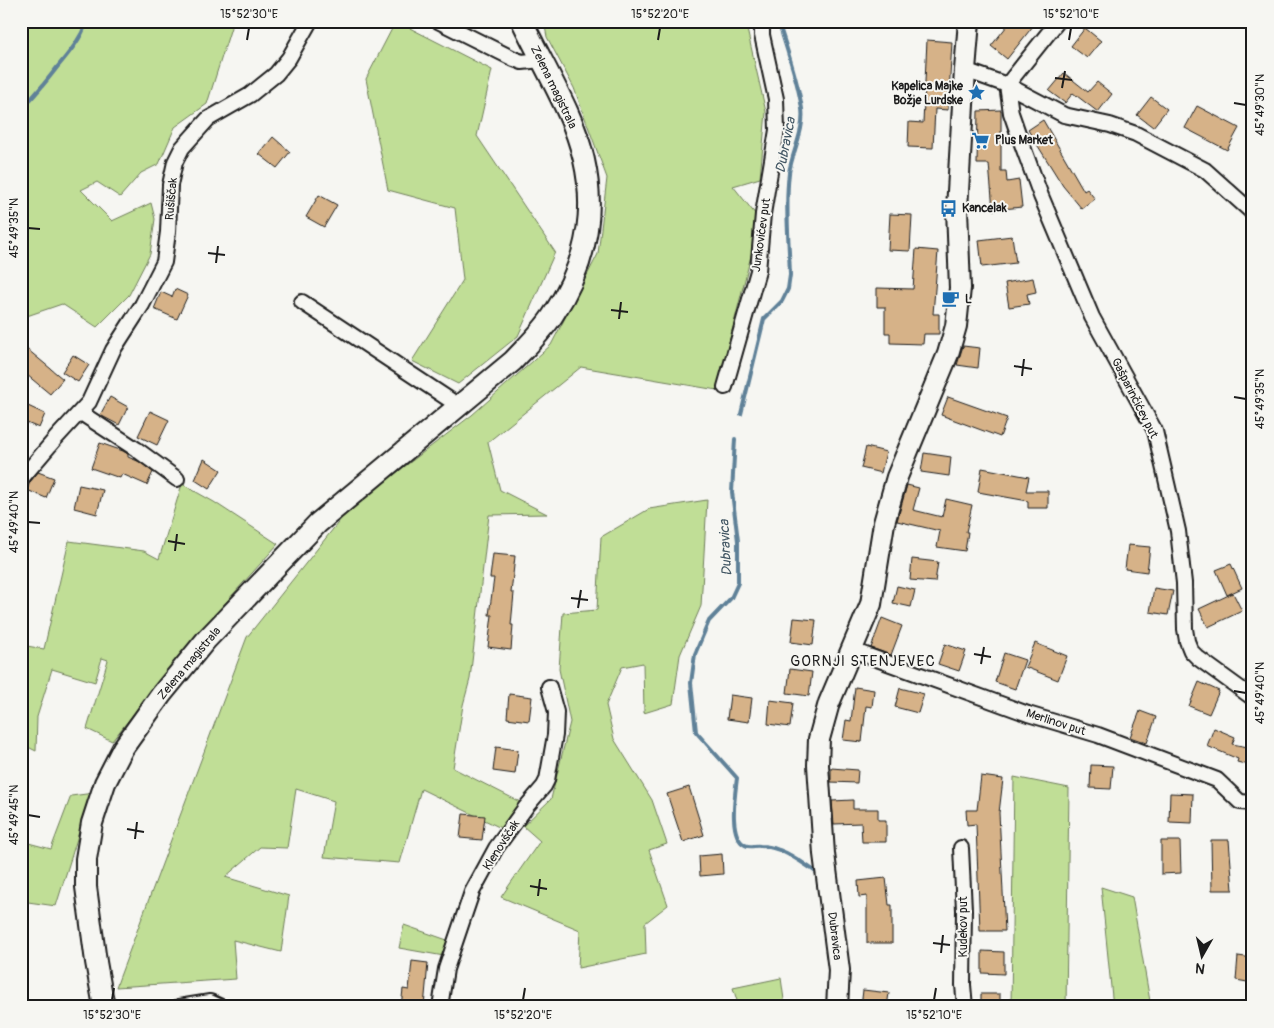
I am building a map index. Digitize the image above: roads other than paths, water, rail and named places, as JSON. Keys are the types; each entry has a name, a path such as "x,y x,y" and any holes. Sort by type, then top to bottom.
{"street":[{"name":"Rušiščak","path":"21,479 89,402 113,350 142,305 164,262 168,232 170,185 175,162 182,148 208,119 250,95 276,74 289,58 310,21"},
{"path":"438,21 514,59 522,62 541,60"},
{"name":"Zelena magistrala","path":"104,1007 86,888 86,859 92,824 105,783 123,748 161,695 206,640 318,523 513,361 540,333 575,277 587,237 590,198 587,170 580,144 568,114 522,21"},
{"name":"Junkovićev put","path":"726,387 758,271 763,214 778,130 776,98 762,35 762,21"},
{"name":"Dubravica","path":"837,1007 839,970 824,854 818,751 821,727 828,703 871,604 890,497 902,461 948,354 958,317 960,288 957,210 969,21"},
{"path":"1007,85 1058,21"},
{"path":"965,70 1007,85 1064,115 1110,125 1136,134 1205,170 1253,212"},
{"name":"Gašparinčićev put","path":"1007,85 1011,113 1041,196 1105,342 1154,431 1178,531 1184,583 1186,641 1191,651 1198,658 1253,698"},
{"path":"302,302 460,406"},
{"path":"80,413 136,449 177,480"},
{"name":"Merlinov put","path":"852,650 1028,714 1098,736 1217,780 1240,802 1253,803"},
{"name":"Klenovščak","path":"440,1007 446,969 472,892 496,848 547,780 555,735 556,712 548,687"},
{"name":"Kudekov put","path":"961,848 965,1007"},
{"path":"179,1007 210,1002 222,1007"}],"waterway":[{"path":"21,109 69,53 81,35 87,21"},
{"name":"Dubravica","path":"741,414 764,319 782,301 788,289 790,275 787,211 788,186 789,173 802,125 802,109 795,76 778,21"},
{"name":"Dubravica","path":"735,439 732,492 738,541 738,583 731,598 709,621 695,654 691,683 696,732 737,778 734,824 740,840 747,846 767,847 784,852 816,872"}],"place":[{"name":"Kapelica Majke Božje Lurdske","path":"977,93"},
{"name":"Plus Market","path":"981,140"},
{"name":"Kancelak","path":"948,208"},
{"name":"L","path":"951,299"}],"district":[{"name":"GORNJI STENJEVEC","path":"863,661"}]}
